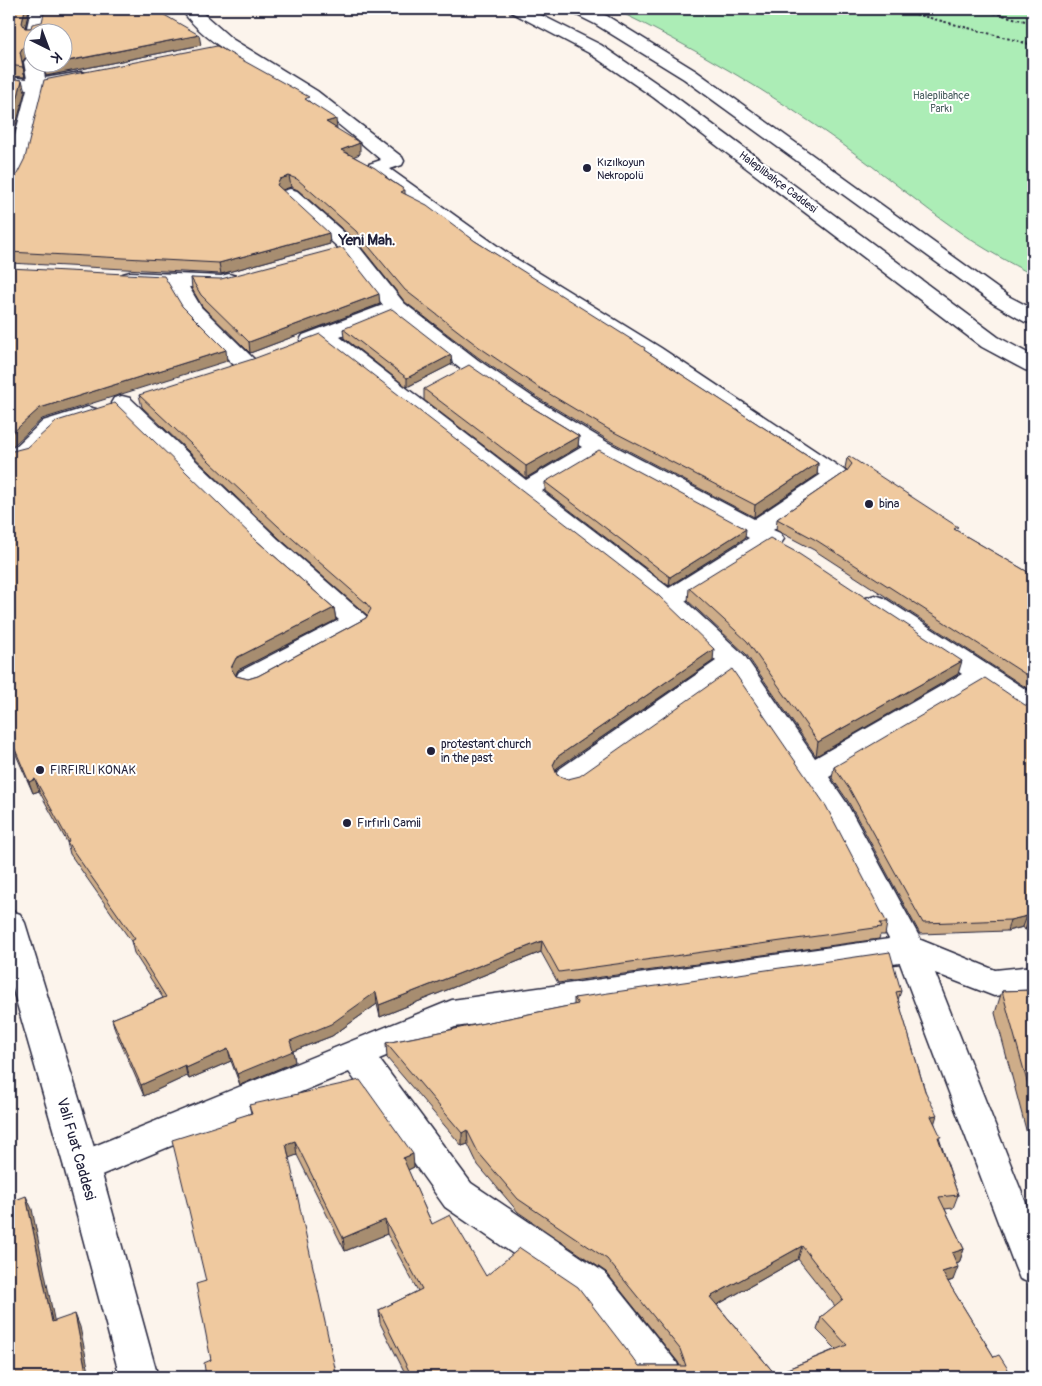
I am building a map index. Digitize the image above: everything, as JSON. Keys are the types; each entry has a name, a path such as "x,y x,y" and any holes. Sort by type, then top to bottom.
{"street":[{"path":"36,22 39,9"},
{"path":"189,9 222,48 299,87 394,161 376,168 503,259 653,353 836,476 761,534 668,600"},
{"name":"Haleplibahçe Caddesi","path":"517,9 594,49 620,66 990,342 1033,365"},
{"path":"576,9 601,20 690,75 1001,300 1033,317"},
{"path":"9,184 16,168 36,85 34,72"},
{"path":"9,82 36,85 100,74"},
{"path":"290,195 396,308 462,370 529,405 599,447 790,550"},
{"path":"107,277 222,282 249,274"},
{"path":"175,281 193,311 245,364"},
{"path":"289,348 396,308"},
{"path":"324,335 668,600 734,662 836,810 910,949 1033,1267"},
{"path":"405,399 429,386"},
{"path":"9,455 23,452 50,426 131,400 269,545 357,622 249,679"},
{"path":"525,491 599,447"},
{"path":"854,591 1033,707"},
{"path":"568,778 734,662"},
{"path":"811,774 983,674"},
{"name":"Vali Fuat Caddesi","path":"9,923 82,1167 139,1377"},
{"path":"82,1167 452,1014 910,949 994,983 1033,979"},
{"path":"356,1055 458,1195 592,1286 662,1377"}],"path":[{"path":"896,9 1033,45"},
{"path":"978,9 1033,23"}],"green space":[{"name":"Haleplibahçe Parkı","path":"614,9 1033,9 1033,275 961,233 842,144 759,89 673,39"}],"building":[{"path":"9,9 25,9 22,22 22,49 20,52 22,67 9,65"},
{"path":"45,9 154,9 199,35 72,60 72,22 42,22"},
{"path":"217,46 309,97 305,99 336,119 326,122 360,143 341,150 375,168 405,190 401,192 427,205 475,241 645,348 644,350 818,463 755,505 608,429 538,387 479,347 405,290 356,231 297,179 289,176 280,179 277,185 329,233 219,263 9,252 9,180 15,178 25,158 44,80"},
{"path":"9,78 22,80 9,133"},
{"path":"342,247 379,294 249,342 201,295 191,278 221,279"},
{"path":"9,268 164,276 182,306 226,350 40,408 9,434"},
{"path":"392,309 451,355 407,378 343,329"},
{"path":"320,334 659,596 714,649 557,757 553,765 557,775 568,779 580,776 732,669 826,806 887,923 880,923 882,927 559,972 542,941 379,1005 376,992 331,1024 290,1041 293,1051 237,1074 228,1049 186,1068 185,1065 141,1085 112,1019 166,997 131,941 135,939 67,842 69,841 35,779 29,782 9,735 9,452 28,447 57,421 115,403 257,541 334,608 236,658 231,668 236,676 248,679 258,676 366,618 371,609 278,526 139,395 253,359"},
{"path":"469,365 520,400 579,436 526,466 424,389"},
{"path":"599,450 746,529 670,577 545,482"},
{"path":"849,456 958,527 954,529 1033,575 1033,679 816,540 777,519 847,471 852,464 847,458"},
{"path":"770,538 796,552 962,661 818,742 747,641 689,588"},
{"path":"985,678 1025,705 1033,707 1033,918 1029,919 1027,916 1010,920 923,923 850,790 834,767"},
{"path":"890,952 901,991 896,992 925,1091 937,1115 931,1116 941,1137 938,1137 958,1195 939,1197 964,1249 952,1253 958,1267 942,1272 994,1357 999,1355 1013,1377 412,1377 379,1310 422,1289 385,1220 343,1238 295,1141 286,1144 337,1377 206,1377 204,1363 211,1360 196,1284 206,1281 172,1140 236,1120 236,1118 252,1113 249,1105 360,1080 413,1154 403,1158 432,1224 450,1215 486,1276 520,1248 578,1287 639,1366 686,1366 680,1349 607,1259 518,1199 478,1152 467,1130 462,1133 386,1043 578,1004 574,998","holes":["802,1246 843,1299 821,1317 847,1345 775,1374 710,1297"]},
{"path":"1033,990 1033,1103 1002,991"},
{"path":"9,1189 11,1189 13,1201 26,1196 52,1322 75,1314 87,1377 9,1377"}],"place":[{"name":"Kızılkoyun Nekropolü","path":"587,168"},
{"name":"bina","path":"869,504"},
{"name":"protestant church in the past","path":"431,751"},
{"name":"FIRFIRLI KONAK","path":"40,770"},
{"name":"Fırfırlı Camii","path":"347,823"}],"district":[{"name":"Yeni Mah.","path":"367,240"}]}
